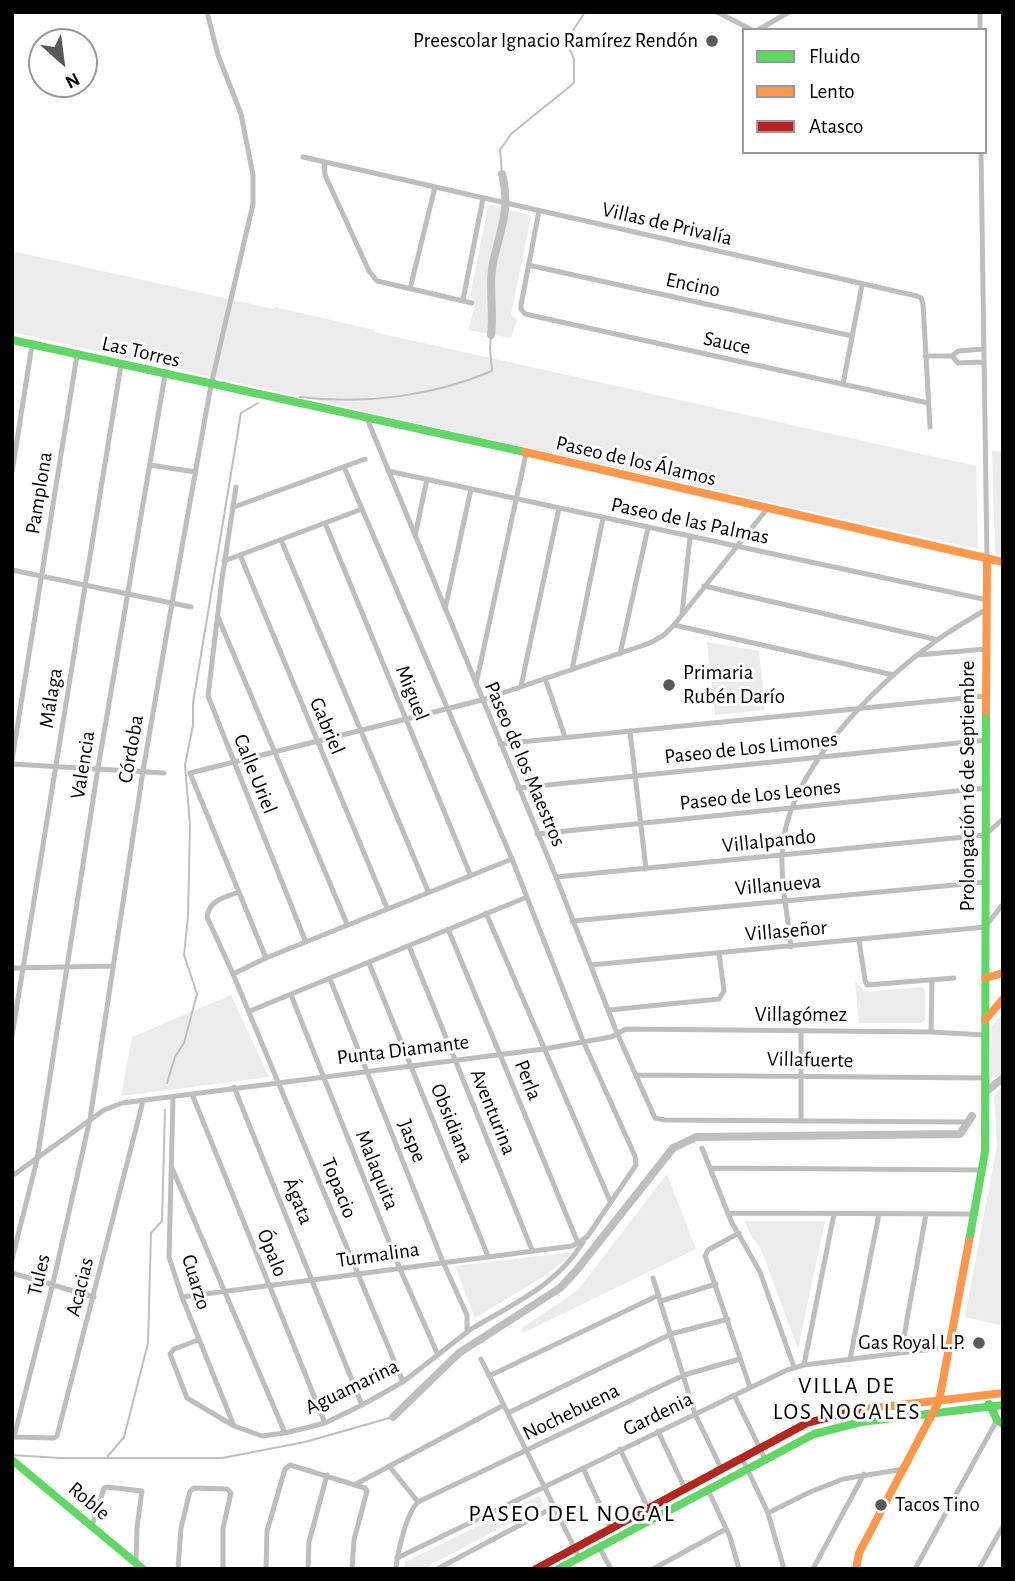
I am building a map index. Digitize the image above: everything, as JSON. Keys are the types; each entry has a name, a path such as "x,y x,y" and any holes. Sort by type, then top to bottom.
{"street":[{"name":"Córdoba","path":"90,1119 143,771 172,603 211,385 254,192 241,114 218,55 207,12"},
{"path":"717,12 748,28"},
{"path":"761,28 789,12"},
{"name":"Prolongación 16 de Septiembre","path":"856,1569 859,1553 939,1401 987,1139 984,1078 987,559 981,154"},
{"name":"Villas de Privalía","path":"303,157 921,299 930,427"},
{"path":"324,162 325,175 374,277 381,283 472,303"},
{"path":"410,289 435,187"},
{"path":"463,300 483,198"},
{"path":"528,265 539,211"},
{"name":"Sauce","path":"528,265 521,309 528,316 928,403"},
{"name":"Encino","path":"528,265 852,336"},
{"path":"843,384 862,285"},
{"name":"Las Torres","path":"12,340 262,396"},
{"path":"12,472 32,345"},
{"path":"925,356 952,356 958,351 983,349"},
{"name":"Pamplona","path":"12,762 77,355"},
{"path":"952,356 958,363 983,362"},
{"name":"Málaga","path":"12,1035 121,365"},
{"name":"Valencia","path":"12,1259 37,1160 98,768 165,375"},
{"name":"Paseo de los Álamos","path":"262,396 366,416 1003,562"},
{"name":"Paseo de los Maestros","path":"366,416 556,877 617,1033 653,1115 659,1120 801,1121"},
{"path":"475,685 526,454"},
{"path":"234,507 365,459"},
{"path":"149,465 196,472"},
{"path":"344,467 512,859 584,1043"},
{"name":"Paseo de las Palmas","path":"388,471 987,604"},
{"path":"415,536 427,479"},
{"name":"Calle Uriel","path":"236,487 208,696 305,940"},
{"path":"445,610 471,489"},
{"path":"224,561 362,509"},
{"path":"521,686 559,509"},
{"path":"266,958 190,773 482,700 657,640 674,625 767,509"},
{"path":"572,670 603,518"},
{"name":"Miguel","path":"325,523 470,874"},
{"path":"620,654 648,528"},
{"path":"682,614 690,537"},
{"path":"281,540 428,891"},
{"name":"Gabriel","path":"240,555 387,908"},
{"path":"12,570 191,607"},
{"path":"704,586 938,640"},
{"path":"792,947 782,856 792,807 809,772 861,708 894,675 987,604"},
{"path":"217,614 347,924"},
{"path":"674,625 894,675"},
{"path":"918,655 986,649"},
{"path":"545,678 565,737"},
{"path":"500,744 986,696"},
{"path":"630,731 646,869"},
{"name":"Paseo de Los Limones","path":"518,788 987,740"},
{"path":"12,762 164,773"},
{"name":"Paseo de Los Leones","path":"537,834 986,788"},
{"path":"985,835 1003,819"},
{"name":"Villalpando","path":"556,877 985,835"},
{"path":"233,974 305,940 512,859"},
{"name":"Villanueva","path":"572,921 986,882"},
{"name":"Topacio","path":"239,892 213,903 208,909 207,917 280,1082 403,1382"},
{"path":"250,1011 527,897"},
{"path":"985,928 1003,904"},
{"path":"486,914 611,1201"},
{"name":"Villaseñor","path":"590,965 985,928"},
{"name":"Perla","path":"448,929 578,1243"},
{"path":"859,940 867,985 954,978"},
{"name":"Aventurina","path":"409,946 532,1250"},
{"path":"609,1010 719,999 724,991 719,953"},
{"name":"Obsidiana","path":"369,963 488,1256"},
{"path":"12,968 114,965"},
{"path":"985,978 1003,973"},
{"name":"Jaspe","path":"330,979 443,1262 467,1315 467,1332"},
{"path":"932,980 932,1032"},
{"name":"Malaquita","path":"291,995 400,1269 438,1355"},
{"path":"985,1020 1003,999"},
{"name":"Villagómez","path":"617,1033 626,1029 932,1032 985,1035"},
{"path":"801,1031 801,1121 964,1122"},
{"name":"Punta Diamante","path":"12,1176 90,1119 116,1104 544,1049 584,1043 617,1033"},
{"name":"Aguamarina","path":"198,1340 174,1349 170,1354 187,1398 234,1426 262,1436 285,1433 325,1423 403,1382 467,1332 549,1283 576,1254 637,1160 584,1043"},
{"name":"Villafuerte","path":"636,1075 984,1078"},
{"name":"Ágata","path":"234,1087 362,1405"},
{"name":"Ópalo","path":"192,1094 325,1423"},
{"name":"Cuarzo","path":"173,1098 169,1257 198,1340 234,1426"},
{"name":"Acacias","path":"13,1437 57,1436 143,1101"},
{"name":"Tules","path":"13,1437 53,1283 90,1119"},
{"path":"702,1148 728,1213 761,1272 794,1367"},
{"path":"171,1165 285,1433"},
{"path":"710,1168 982,1170"},
{"path":"728,1213 973,1214"},
{"path":"804,1365 834,1213"},
{"path":"850,1359 878,1214"},
{"path":"901,1353 926,1214"},
{"path":"739,1233 705,1254 750,1387"},
{"path":"578,1243 587,1237"},
{"name":"Turmalina","path":"182,1297 578,1243"},
{"path":"12,1273 94,1297"},
{"path":"653,1278 695,1414 721,1468"},
{"path":"489,1376 660,1298 716,1284"},
{"path":"508,1413 671,1334 727,1319"},
{"name":"Gardenia","path":"397,1559 794,1367 949,1347"},
{"path":"481,1359 579,1557"},
{"name":"Nochebuena","path":"418,1502 684,1375 740,1359"},
{"path":"536,1569 807,1423 860,1409 1003,1393"},
{"path":"734,1395 765,1459"},
{"path":"915,1569 1000,1422 989,1407 987,1395"},
{"path":"356,1484 504,1405"},
{"path":"559,1557 562,1568 814,1434 834,1428 1003,1405"},
{"path":"658,1431 685,1489"},
{"path":"620,1450 648,1508"},
{"path":"741,1457 768,1513 784,1569"},
{"name":"Roble","path":"13,1460 139,1566"},
{"path":"266,1569 267,1531 288,1466 356,1484 367,1491 353,1550 352,1569"},
{"path":"389,1466 418,1502 412,1509 396,1569"},
{"path":"583,1468 611,1529"},
{"path":"768,1513 830,1483 864,1474 904,1469"},
{"path":"813,1569 864,1474"},
{"path":"308,1569 309,1542 327,1475"},
{"path":"92,1526 104,1488 142,1491 137,1527 139,1566"},
{"path":"178,1569 181,1528 190,1492 194,1488 229,1490 232,1495 222,1539 223,1569"},
{"path":"708,1490 726,1529 739,1569"},
{"path":"437,1569 554,1507"},
{"path":"979,1569 1003,1526"},
{"path":"653,1569 726,1529"},
{"path":"599,1546 611,1569"}],"shaded area":[{"path":"491,205 531,217 511,314 517,320 511,338 468,330 476,302 470,296 488,207"},
{"path":"12,251 274,309 275,307 374,332 976,466 978,549 12,332"},
{"path":"992,451 1003,452 1003,556 995,554"},
{"path":"707,642 759,651 765,710 715,715"},
{"path":"855,981 866,992 922,987 925,990 925,1020 921,1023 859,1023"},
{"path":"231,995 269,1077 121,1096 132,1037"},
{"path":"1003,1013 1003,1074 996,1078 990,1077 992,1026"},
{"path":"1003,1086 1003,1326 965,1317 997,1145 994,1095"},
{"path":"667,1174 696,1249 523,1333 522,1328 578,1290"},
{"path":"744,1221 825,1221 798,1349 760,1247"},
{"path":"573,1252 548,1274 475,1318 455,1266"},
{"path":"539,1496 544,1505 423,1569 404,1569 405,1562"}],"waterway":[{"path":"502,174 500,150 511,134 574,83 574,59 566,41 585,12"},
{"path":"491,335 492,269 505,211 502,174"},
{"path":"300,397 373,399 422,392 469,380 492,371 491,335"},
{"path":"167,1083 175,1057 184,1043 197,994 184,955 188,916 190,825 185,765 193,725 193,703 241,413 258,403"},
{"path":"988,1090 1003,1078"},
{"path":"108,1456 124,1437 148,1343 151,1233 162,1221 165,1110"},
{"path":"393,1417 459,1353 560,1288 673,1148 696,1137 960,1134 972,1116"},
{"path":"12,1455 59,1458 222,1458 305,1442 393,1417"}],"traffic: fast":[{"path":"12,340 525,452"},
{"path":"969,1241 985,1152 986,711"},
{"path":"989,1404 997,1420 1003,1424"},
{"path":"558,1569 814,1434 861,1422 1003,1405"},
{"path":"12,1460 143,1569"}],"traffic: slow":[{"path":"525,452 1003,562"},
{"path":"986,711 987,559"},
{"path":"985,978 1003,973"},
{"path":"985,1020 1003,999"},
{"path":"856,1569 859,1553 939,1401 969,1241"},
{"path":"857,1410 1003,1393"}],"traffic: jam":[{"path":"536,1569 807,1423 857,1410"}],"place":[{"name":"Preescolar Ignacio Ramírez Rendón","path":"712,41"},
{"name":"Primaria Rubén Darío","path":"669,685"},
{"name":"Gas Royal L.P.","path":"979,1343"},
{"name":"Tacos Tino","path":"881,1505"}],"district":[{"name":"VILLA DE LOS NOGALES","path":"847,1399"},
{"name":"PASEO DEL NOGAL","path":"572,1514"}]}
